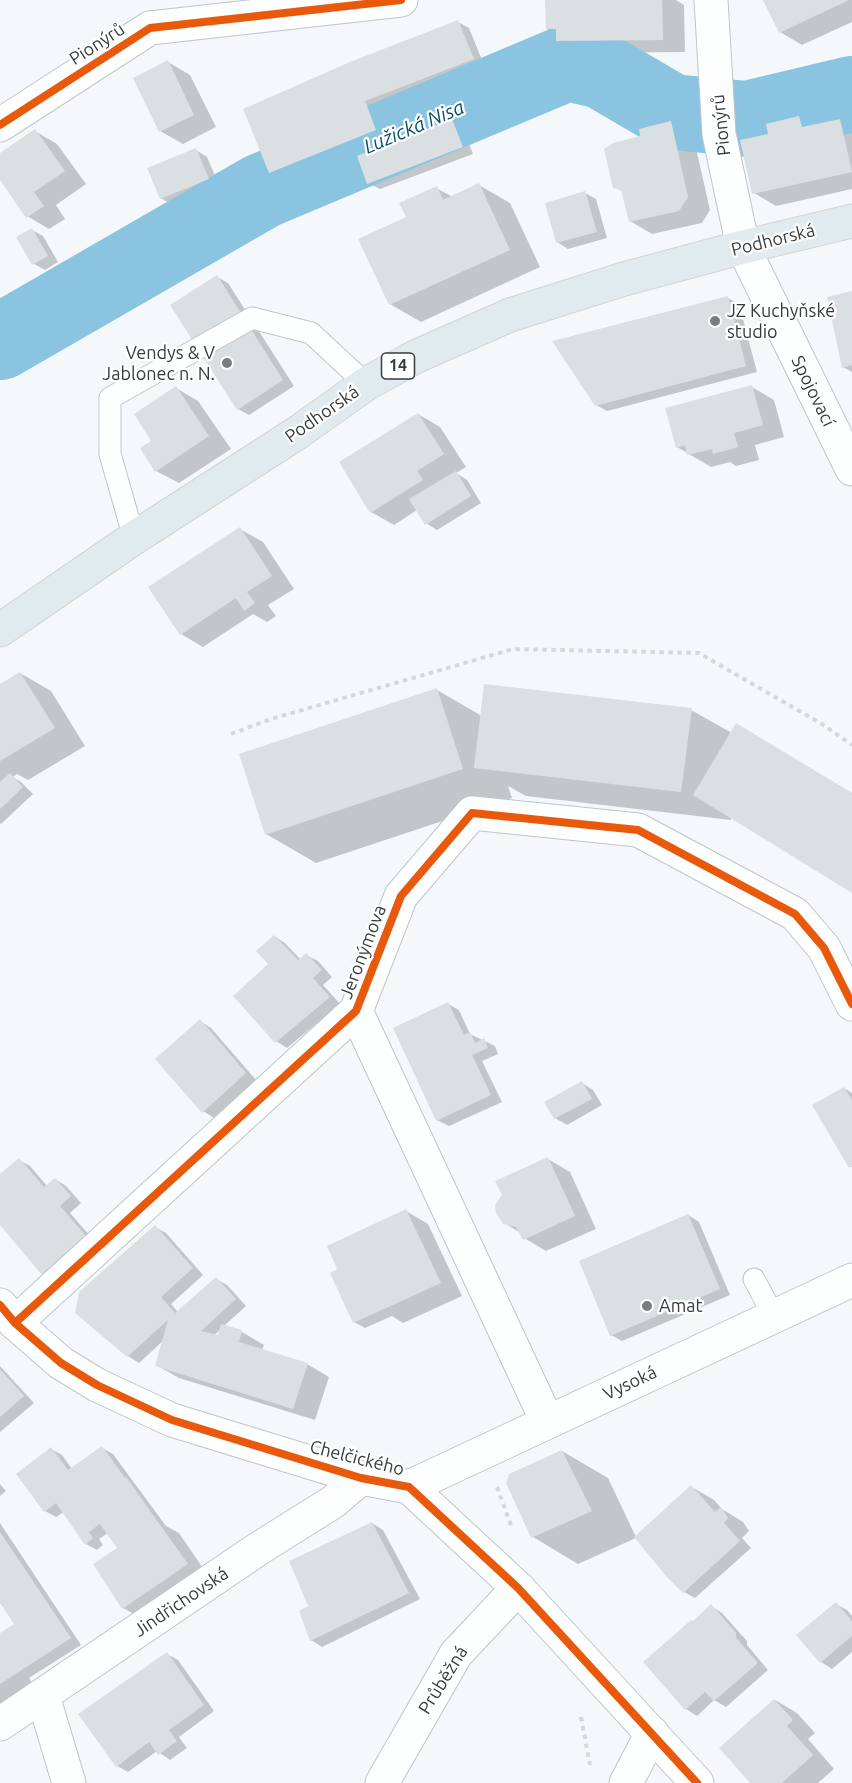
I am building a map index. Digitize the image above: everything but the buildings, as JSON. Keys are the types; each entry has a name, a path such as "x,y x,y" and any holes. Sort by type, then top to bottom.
{"main road":[{"name":"Podhorská","path":"0,630 134,538 297,433 366,384 416,357 510,315 624,279 852,221"}],"street":[{"name":"Pionýrů","path":"711,0 719,134 742,248"},
{"name":"Pionýrů","path":"0,125 150,28 393,1"},
{"name":"Spojovací","path":"742,248 852,469"},
{"name":"Jeronýmova","path":"8,1314 356,1011 401,896 472,813 638,830 795,914 824,948 852,1004"},
{"name":"Jeronýmova","path":"356,1011 547,1421"},
{"name":"Vysoká","path":"409,1486 852,1280"},
{"name":"Chelčického","path":"8,1314 61,1363 97,1385 172,1420 361,1478 409,1486 518,1588 697,1783"},
{"name":"Jindřichovská","path":"0,1724 258,1549 333,1502 361,1478"},
{"name":"Průběžná","path":"382,1783 456,1654 518,1588"},
{"path":"43,1696 69,1783"},
{"path":"626,1783 652,1733"}],"lane":[{"path":"134,538 110,454 110,398 252,318 311,333 366,384"},
{"path":"754,1279 774,1317"}],"path":[{"path":"231,734 271,720 513,649 524,649 699,653 822,724 852,745"},
{"path":"579,1712 583,1721 590,1768"}],"waterway":[{"name":"Lužická Nisa","path":"0,342 262,191 567,63 602,71 672,112 747,119 852,94"}],"cycle path":[{"path":"0,125 150,28 401,0"},
{"path":"15,1323 356,1011 401,896 472,813 638,830 795,914 824,948 852,1004"},
{"path":"0,1305 15,1323 61,1363 97,1385 172,1420 361,1478 409,1487 518,1588 697,1783"}],"place":[{"name":"JZ Kuchyňské studio","path":"715,321"},
{"name":"Vendys & V Jablonec n. N.","path":"227,363"},
{"name":"Amat","path":"647,1306"}]}
